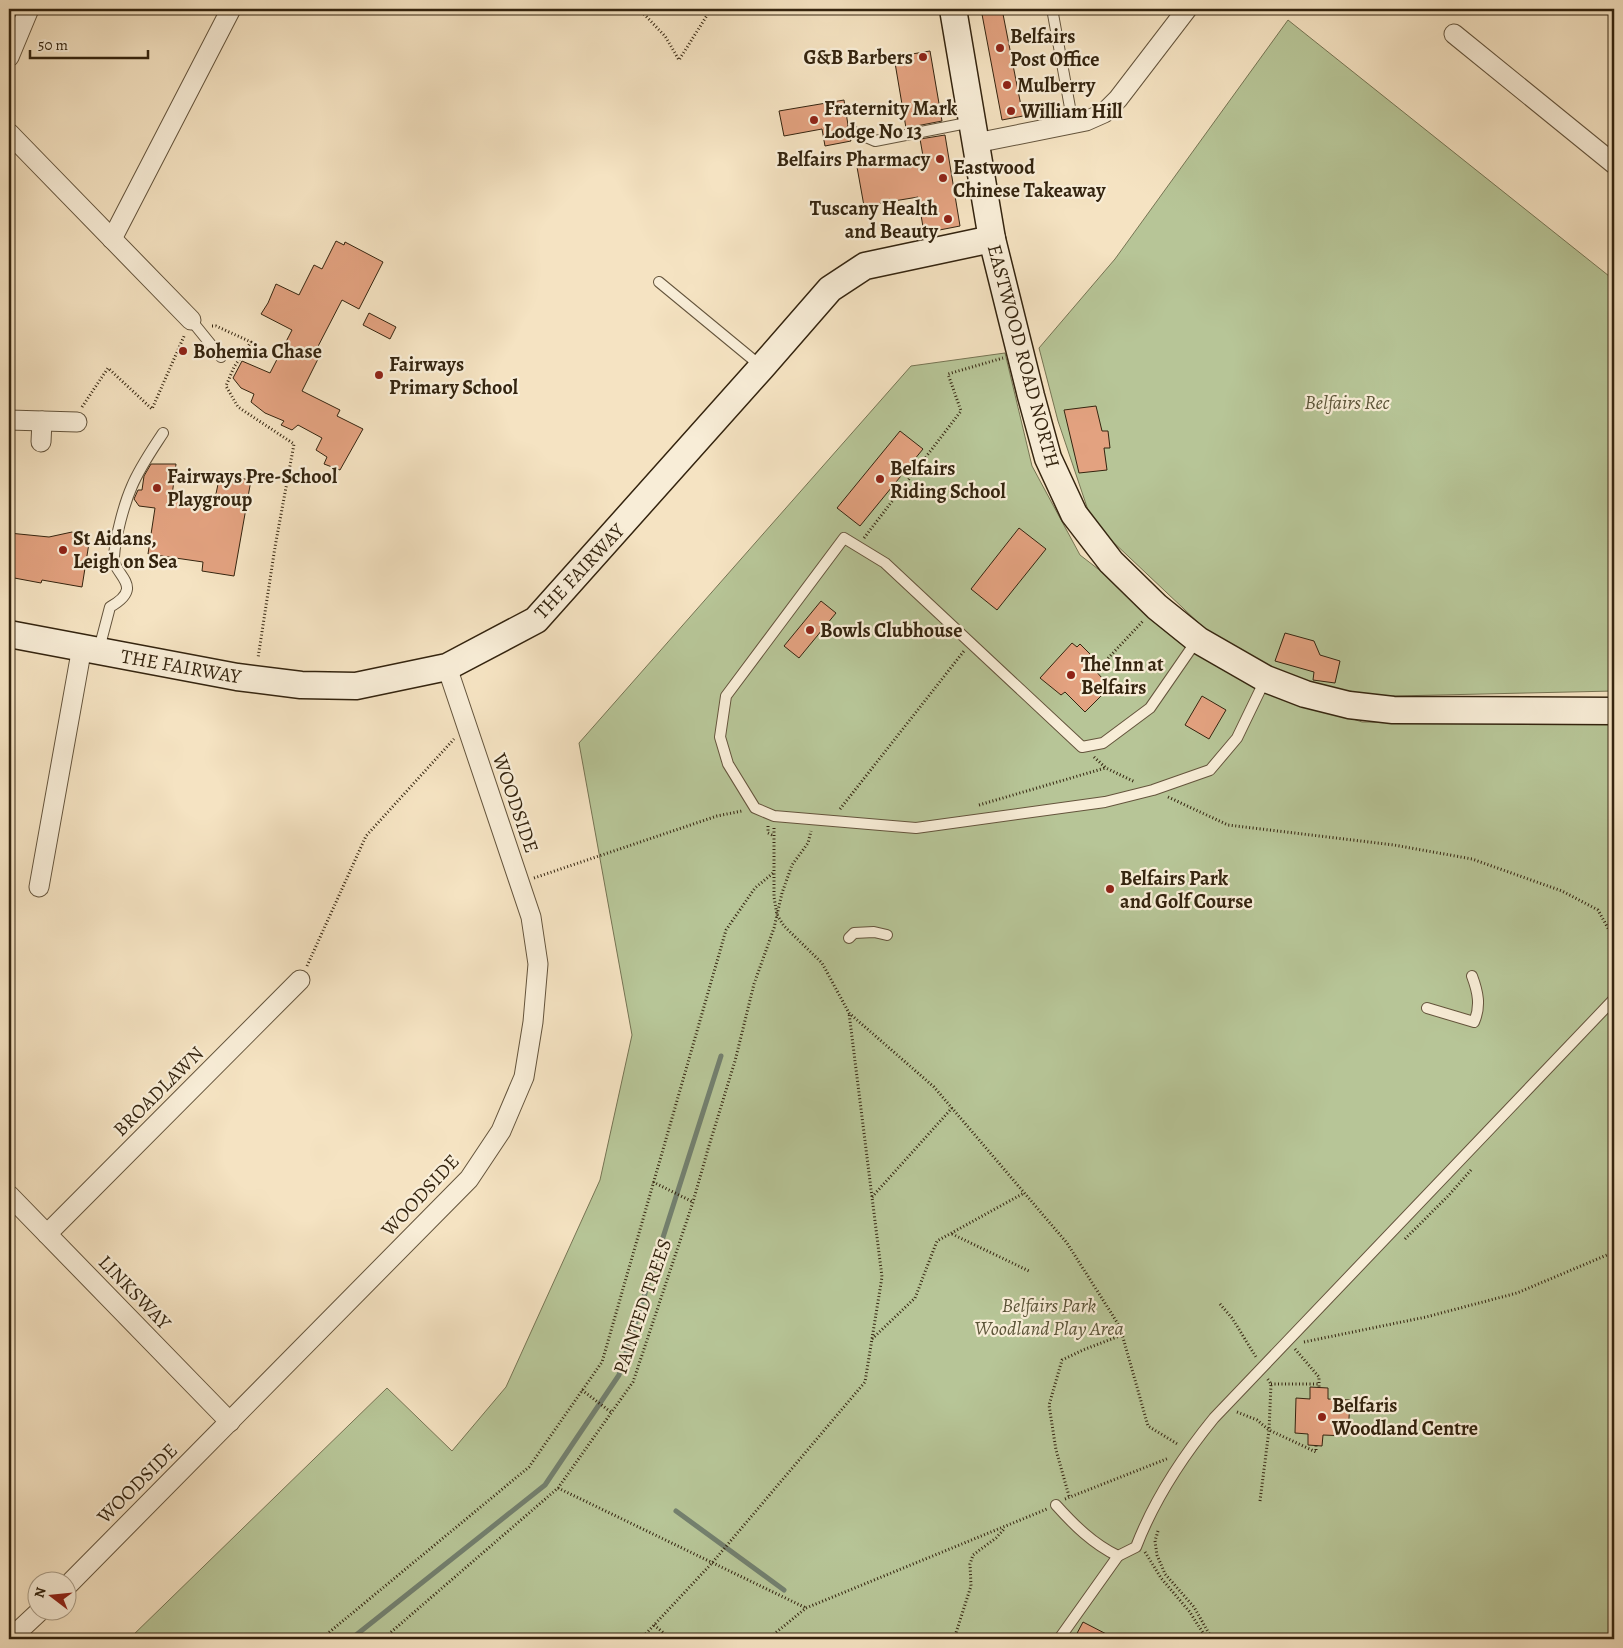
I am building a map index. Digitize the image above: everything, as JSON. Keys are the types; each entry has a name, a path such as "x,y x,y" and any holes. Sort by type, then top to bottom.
{"street":[{"path":"9,57 29,9"},
{"path":"112,239 231,9"},
{"name":"EASTWOOD ROAD NORTH","path":"953,9 992,239 1048,458 1074,514 1111,562 1156,607 1198,640 1266,679 1305,694 1349,705 1393,710 1614,711"},
{"path":"974,132 1073,124 1086,121 1104,113 1118,99 1187,9"},
{"path":"1454,34 1614,164"},
{"path":"9,133 112,239 199,323"},
{"name":"THE FAIRWAY","path":"9,634 237,677 301,684 356,686 447,667 536,620 830,289 865,266 992,239"},
{"path":"9,420 77,422"},
{"path":"41,442 42,421"},
{"path":"39,887 90,649"},
{"name":"WOODSIDE","path":"78,1575 469,1179 501,1131 524,1077 533,1022 538,964 531,917 447,667"},
{"name":"BROADLAWN","path":"47,1234 300,980"},
{"name":"LINKSWAY","path":"9,1194 230,1422"},
{"path":"10,1639 30,1620"}],"lane":[{"path":"1054,14 1073,124"},
{"path":"852,131 875,141 974,132"},
{"path":"659,282 762,367"},
{"path":"199,323 221,357"},
{"path":"90,649 110,607 120,601 127,590 125,578 113,562 115,546 132,487 163,433"},
{"path":"1198,640 1150,708 1102,743 1082,747 885,563 844,538 726,696 720,737 728,764 755,808 774,816 916,828 1104,802 1153,790 1210,770 1237,738 1266,679"},
{"path":"849,938 854,933 874,932 887,935"},
{"path":"1427,1008 1474,1022 1478,1013 1479,1000 1472,976"},
{"path":"1060,1639 1118,1556 1136,1547 1143,1527 1188,1450 1214,1418 1614,999"},
{"path":"1056,1505 1075,1526 1106,1550 1118,1556"}],"path":[{"path":"639,9 665,36 679,60 711,9"},
{"path":"77,422 82,406 108,368 152,409 199,323 216,326 251,342 234,367 226,386 238,407 294,444 275,547 258,658"},
{"path":"857,546 961,411 948,374 1021,354"},
{"path":"1096,671 1156,607"},
{"path":"832,820 970,643"},
{"path":"300,980 366,836 466,725"},
{"path":"1082,747 1106,768 1228,826 1394,844 1472,859 1562,891 1598,910 1614,939"},
{"path":"978,806 1106,768"},
{"path":"520,883 717,816 755,808"},
{"path":"774,816 774,897 777,915 784,926 822,963 849,1012 934,1087 1067,1243 1120,1327 1148,1426 1188,1450"},
{"name":"PAINTED TREES","path":"383,1639 558,1488 633,1382 694,1202 735,1062 754,984 774,928 782,893 792,865 808,843 814,819"},
{"path":"321,1639 529,1466 602,1362 726,930 755,888 773,873"},
{"path":"641,1639 712,1563 865,1382 882,1276 849,1012"},
{"path":"872,1197 952,1108"},
{"path":"653,1182 694,1202"},
{"path":"872,1340 915,1298 938,1241 1024,1193"},
{"path":"951,1234 1029,1271"},
{"path":"1301,1342 1426,1317 1517,1293 1614,1252"},
{"path":"1220,1304 1232,1318 1271,1384 1269,1430 1260,1501"},
{"path":"1069,1496 1056,1450 1049,1405 1062,1360 1122,1335"},
{"path":"1271,1384 1319,1386 1319,1377 1294,1348 1282,1346"},
{"path":"582,1390 612,1413"},
{"path":"1237,1412 1257,1420 1269,1430 1316,1452 1316,1445"},
{"path":"768,1639 806,1608 1005,1527 1056,1505 1069,1496 1188,1450"},
{"path":"558,1488 806,1608"},
{"path":"1160,1523 1155,1541 1157,1555 1165,1574 1194,1607 1212,1639"},
{"path":"954,1639 971,1586 970,1564 973,1556 996,1538 1005,1527"},
{"path":"1136,1547 1147,1554 1161,1578 1189,1611 1207,1639"},
{"path":"654,1625 671,1639"}],"green space":[{"name":"Belfairs Rec","path":"1288,20 1614,280 1614,691 1351,697 1240,662 1092,522 1058,421 1039,348 1115,259"},
{"name":"Belfairs Park and Golf Course","path":"1005,353 1032,466 1080,555 1244,682 1362,722 1614,724 1614,1639 129,1639 387,1388 452,1451 506,1387 600,1180 632,1035 579,743 911,366"}],"building":[{"path":"981,9 1002,9 1023,116 1002,120"},
{"path":"930,51 942,121 906,128 894,57"},
{"name":"Fraternity Mark Lodge No 13","path":"844,100 848,125 845,132 851,141 825,146 822,129 784,136 779,111"},
{"path":"945,135 960,226 924,233 918,197 864,206 857,167 923,156 920,139"},
{"path":"336,241 344,245 345,242 383,262 359,309 342,300 313,356 318,359 302,391 340,410 337,416 363,429 340,470 324,464 327,457 316,450 322,438 298,425 292,430 281,425 284,421 265,413 251,402 254,394 241,388 233,378 242,361 270,373 292,330 261,314 276,284 299,295 314,265 322,269"},
{"path":"369,313 396,327 390,339 363,325"},
{"path":"1096,406 1102,431 1108,431 1110,448 1104,448 1107,470 1079,473 1064,410"},
{"name":"Belfairs Riding School","path":"900,431 923,449 860,526 837,508"},
{"path":"151,464 176,464 172,496 214,503 220,475 251,480 234,576 202,571 203,562 148,554 155,508 139,506 134,499 138,490 142,490 144,476"},
{"path":"1019,528 1046,549 997,610 971,589"},
{"name":"St Aidans, Leigh on Sea","path":"72,532 89,543 82,587 42,580 41,583 9,577 9,533 49,537"},
{"name":"Bowls Clubhouse","path":"821,601 836,613 799,658 784,646"},
{"path":"1285,633 1314,641 1320,655 1340,661 1335,683 1313,680 1314,672 1275,661"},
{"name":"The Inn at Belfairs","path":"1072,643 1077,647 1080,644 1100,664 1094,669 1110,687 1085,712 1065,692 1061,695 1040,678"},
{"path":"1202,696 1226,710 1209,739 1185,725"},
{"name":"Belfaris Woodland Centre","path":"1310,1387 1328,1388 1328,1399 1350,1400 1348,1436 1323,1435 1322,1446 1308,1445 1308,1434 1295,1433 1296,1398 1310,1399"},
{"path":"1083,1622 1116,1639 1074,1639"}],"waterway":[{"path":"351,1639 545,1485 619,1375 721,1056"},
{"path":"676,1511 784,1590"}],"place":[{"name":"Belfairs Post Office","path":"1000,48"},
{"name":"G&B Barbers","path":"923,57"},
{"name":"Mulberry","path":"1007,85"},
{"name":"William Hill","path":"1011,111"},
{"name":"Fraternity Mark Lodge No 13","path":"814,120"},
{"name":"Belfairs Pharmacy","path":"940,159"},
{"name":"Eastwood Chinese Takeaway","path":"943,178"},
{"name":"Tuscany Health and Beauty","path":"948,219"},
{"name":"Bohemia Chase","path":"183,351"},
{"name":"Fairways Primary School","path":"379,375"},
{"name":"Belfairs Riding School","path":"880,479"},
{"name":"Fairways Pre-School Playgroup","path":"157,488"},
{"name":"St Aidans, Leigh on Sea","path":"63,550"},
{"name":"Bowls Clubhouse","path":"810,630"},
{"name":"The Inn at Belfairs","path":"1071,675"},
{"name":"Belfairs Park and Golf Course","path":"1110,889"},
{"name":"Belfaris Woodland Centre","path":"1322,1417"}],"park label":[{"name":"Belfairs Park Woodland Play Area","path":"1049,1316"}]}
